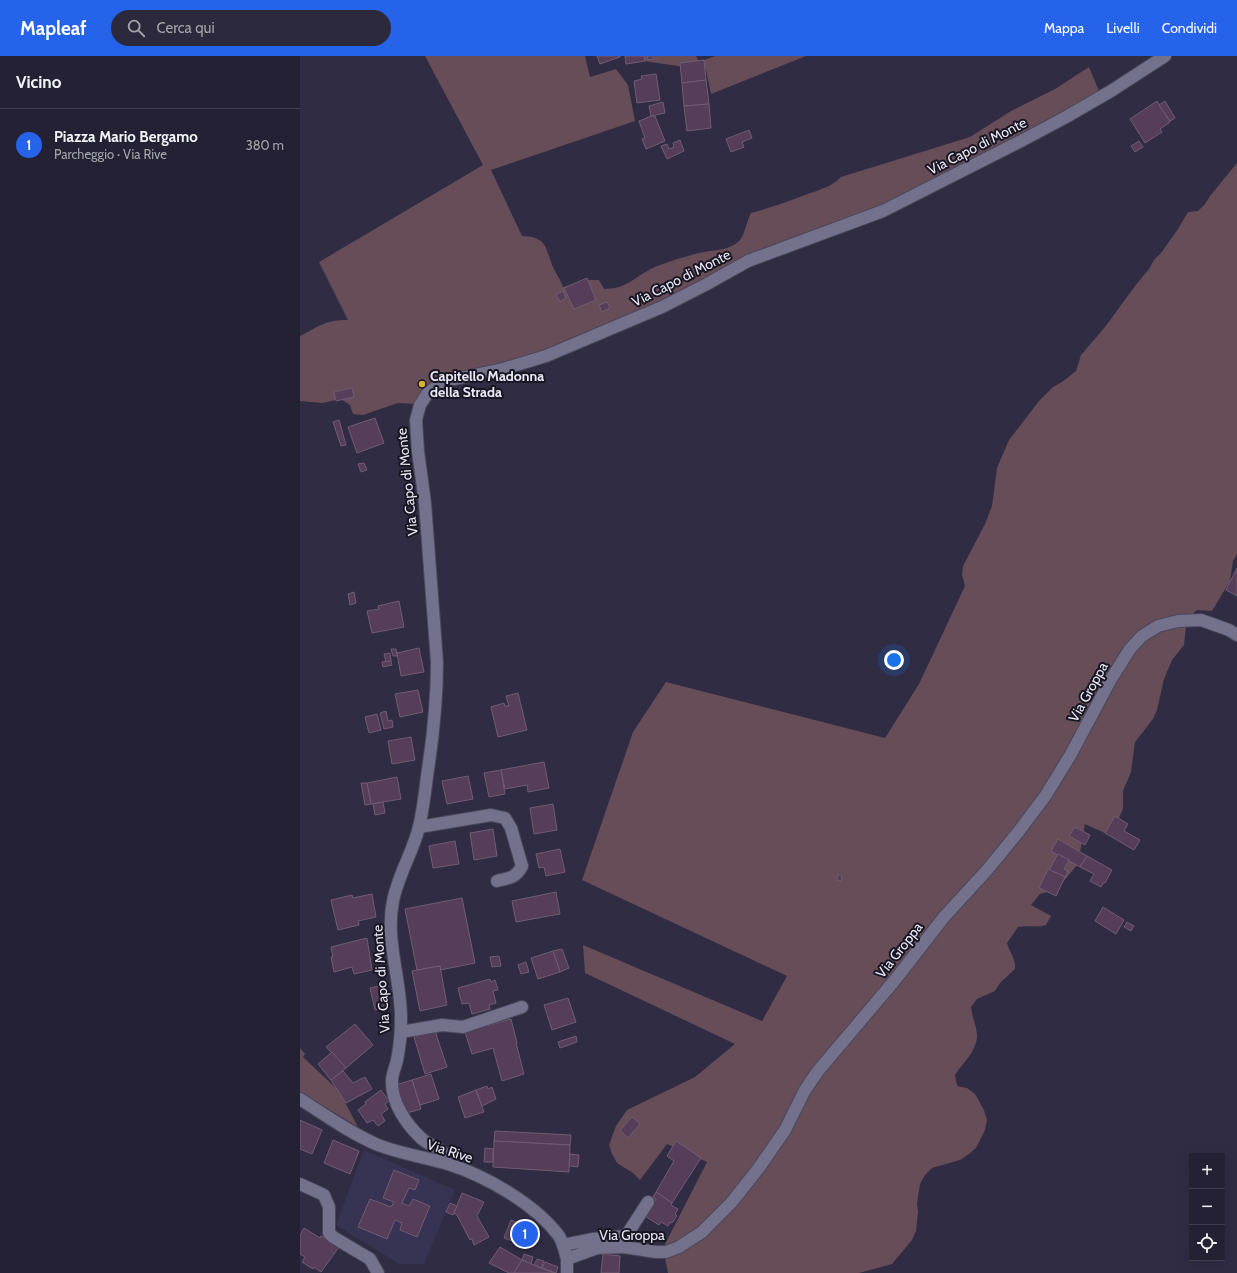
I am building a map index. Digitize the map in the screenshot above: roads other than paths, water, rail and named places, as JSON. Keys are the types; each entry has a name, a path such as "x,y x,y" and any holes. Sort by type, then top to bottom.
{"street":[{"name":"Via Capo di Monte","path":"448,1164 447,1158 442,1151 423,1140 410,1126 399,1108 394,1095 392,1080 401,1032 400,1000 392,951 392,907 397,886 419,827 434,730 437,686 437,662 425,503 418,450 416,420 420,405 426,394 437,386 450,380 503,369 546,356 662,307 748,261 883,211 1066,117 1111,91 1165,56"},
{"name":"Via Groppa","path":"567,1259 597,1248 624,1247 666,1252 679,1247 702,1232 731,1203 758,1169 785,1130 805,1090 818,1071 886,991 944,917 988,869 1046,795 1071,754 1111,679 1130,649 1142,636 1158,626 1178,621 1201,620 1229,630 1237,635"},
{"path":"419,827 491,815 505,818 512,828 522,866 518,873 512,877 497,881"},
{"path":"401,1032 442,1026 463,1027 522,1007"},
{"name":"Via Rive","path":"300,1099 349,1130 378,1145 448,1164 476,1175 517,1199 544,1219 559,1237 567,1259"},
{"path":"300,1184 324,1195 329,1207 329,1232 333,1237 370,1259 378,1273"},
{"path":"563,1245 593,1239 626,1236 648,1202"},
{"path":"567,1259 567,1273"}],"place":[{"name":"Capitello Madonna della Strada","path":"422,384"},
{"name":"Piazza Mario Bergamo","path":"525,1234"}]}
